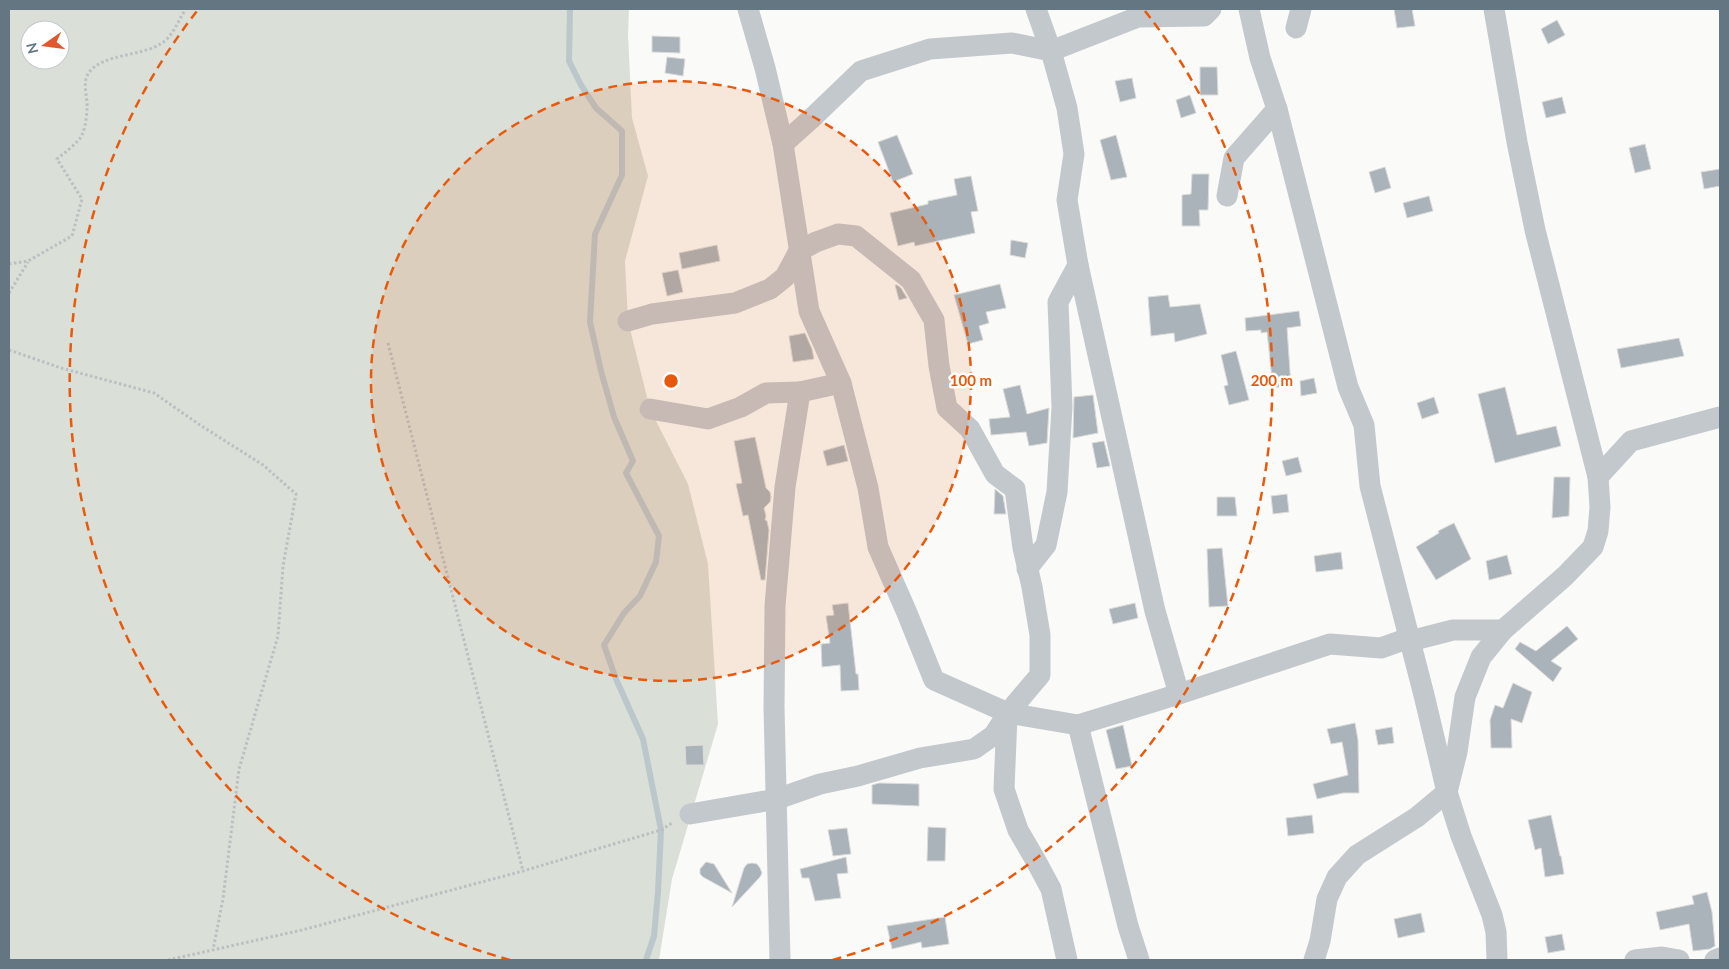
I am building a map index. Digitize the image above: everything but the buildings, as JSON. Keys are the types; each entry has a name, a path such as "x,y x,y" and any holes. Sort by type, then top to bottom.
{"street":[{"path":"748,9 765,68 783,144 809,311 841,383 868,488 878,547 934,680 1008,713 1078,725 1330,644 1381,648 1409,638 1414,640 1453,630 1503,630"},
{"path":"1036,9 1051,51 1067,108 1074,154 1067,200 1078,265 1155,611 1179,694"},
{"path":"783,144 861,71 930,49 1012,43 1051,51 1138,17 1204,16 1210,9"},
{"path":"1249,9 1260,58 1277,109 1348,387 1364,425 1370,486 1446,792 1492,915 1496,932 1497,960"},
{"path":"1314,960 1320,941 1327,899 1337,876 1357,855 1417,817 1446,792 1457,752 1465,697 1481,657 1503,630 1565,576 1593,547 1598,532 1600,507 1598,477 1535,230 1517,142 1494,9"},
{"path":"1227,196 1234,158 1277,109"},
{"path":"628,321 652,314 735,303 770,289 785,277 800,252 816,242 838,234 856,236 911,280 934,320 939,366 947,408 970,429 995,474 1014,489 1040,635 1040,675 1008,713 994,735 974,749 920,758 858,776 820,784 777,799 690,814"},
{"path":"1027,569 1046,545 1057,492 1062,407 1058,302 1078,265"},
{"path":"650,409 708,419 741,407 766,393 800,392 841,383"},
{"path":"780,960 774,707 775,606 785,487 800,392"},
{"path":"1598,477 1631,441 1720,417"},
{"path":"1008,713 1004,789 1018,830 1051,889 1067,960"},
{"path":"1078,725 1128,926 1139,960"},
{"path":"1635,960 1662,957 1678,960"},
{"path":"1715,960 1720,958"}],"path":[{"path":"9,264 28,261 72,236 82,199 57,159 82,136 87,108 85,89 87,75 96,66 112,59 130,56 162,43 175,29 186,9"},
{"path":"9,293 28,261"},
{"path":"388,343 523,872"},
{"path":"9,350 61,368 154,393 263,465 296,494 283,566 278,636 240,769 223,899 214,950"},
{"path":"168,960 302,930 523,872 660,830 690,814"}],"shaded area":[{"path":"9,9 629,9 628,35 632,118 648,176 625,261 628,321 650,409 688,484 708,564 718,724 672,879 659,960 9,960"}],"waterway":[{"path":"570,9 569,61 581,85 596,108 622,131 622,175 595,234 590,322 614,417 633,461 626,473 659,536 656,562 640,596 624,613 604,645 616,679 643,739 661,830 654,936 646,960"}]}
